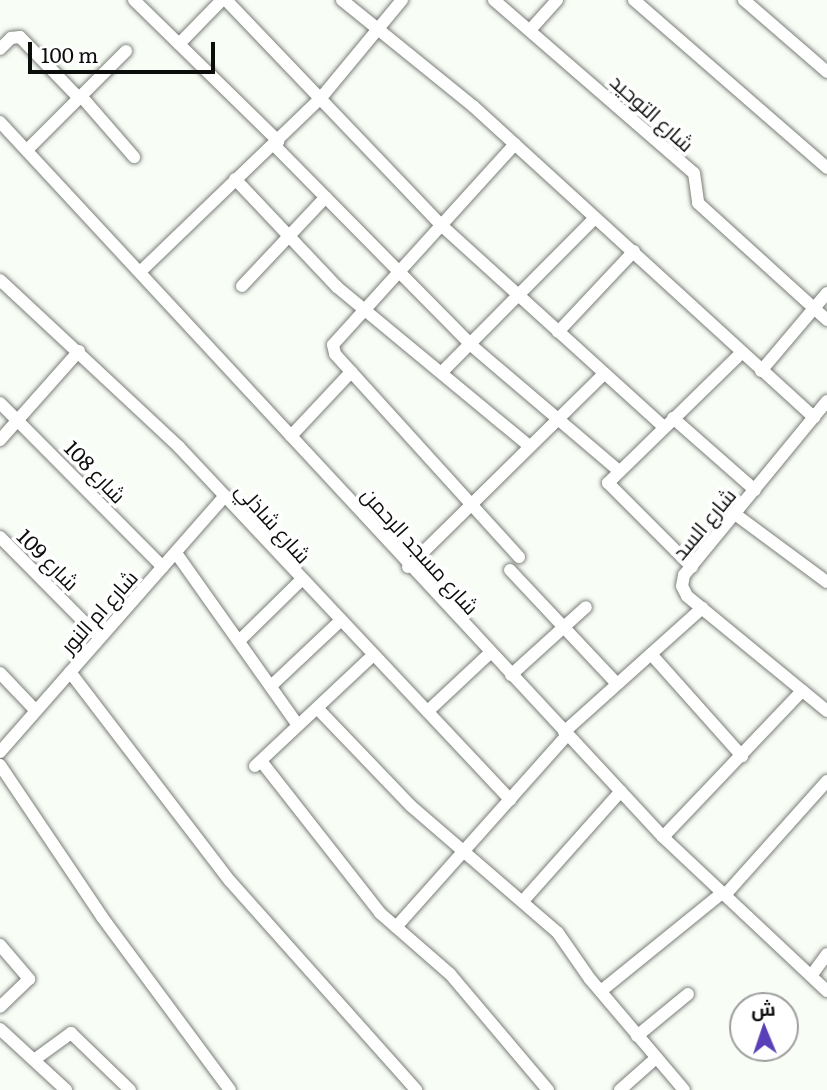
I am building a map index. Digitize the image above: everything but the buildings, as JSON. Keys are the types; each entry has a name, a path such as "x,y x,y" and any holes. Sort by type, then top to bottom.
{"street":[{"path":"134,0 471,345 619,471"},
{"path":"179,44 224,0 440,224 522,296 604,374 755,490"},
{"path":"342,0 515,144 594,219 634,251 741,353 814,417"},
{"path":"141,271 320,99 402,0"},
{"name":"شارع التوحيد","path":"495,0 694,173 698,203 827,320"},
{"path":"531,29 557,0"},
{"path":"635,0 827,168"},
{"path":"744,0 827,72"},
{"path":"0,49 11,37 20,37 80,97 134,157"},
{"path":"27,150 126,51"},
{"name":"شارع مسجد الرحمن","path":"0,122 141,271 408,567 663,836 827,991"},
{"path":"515,144 362,308 333,345 351,372 519,557"},
{"path":"235,179 331,281 529,446"},
{"path":"242,286 326,197"},
{"path":"442,372 522,296 594,219"},
{"path":"558,332 634,251"},
{"name":"شارع شاذلي","path":"0,281 79,351 225,496 300,580 428,711 510,800"},
{"path":"761,371 827,293"},
{"path":"0,440 79,351"},
{"path":"692,567 610,488 609,481 741,353"},
{"path":"291,436 351,372"},
{"path":"408,567 555,419 604,374"},
{"name":"شارع السد","path":"827,401 692,567 682,586 702,608 827,711"},
{"name":"شارع 108","path":"0,403 19,419 163,567"},
{"name":"شارع ام النور","path":"0,752 225,496"},
{"path":"735,514 827,582"},
{"name":"شارع 109","path":"0,537 100,638"},
{"path":"176,553 298,725"},
{"path":"510,570 617,684"},
{"path":"239,641 300,580"},
{"path":"511,675 586,607"},
{"path":"396,927 566,733 702,608"},
{"path":"271,687 340,621"},
{"path":"428,711 490,653"},
{"path":"373,654 258,764 380,913 457,981 548,1090"},
{"path":"651,654 742,756"},
{"path":"70,672 230,881 416,1090"},
{"path":"0,673 36,711"},
{"path":"663,836 802,691"},
{"path":"317,708 411,806 558,933 601,991 684,1090"},
{"path":"0,765 102,917 230,1090"},
{"path":"601,991 724,894 827,781"},
{"path":"523,901 621,791"},
{"path":"0,945 29,979 0,1007"},
{"path":"811,976 827,954"},
{"path":"637,1035 688,994"},
{"path":"0,1029 66,1090"},
{"path":"34,1060 71,1033 130,1090"},
{"path":"620,1090 656,1058"}]}
